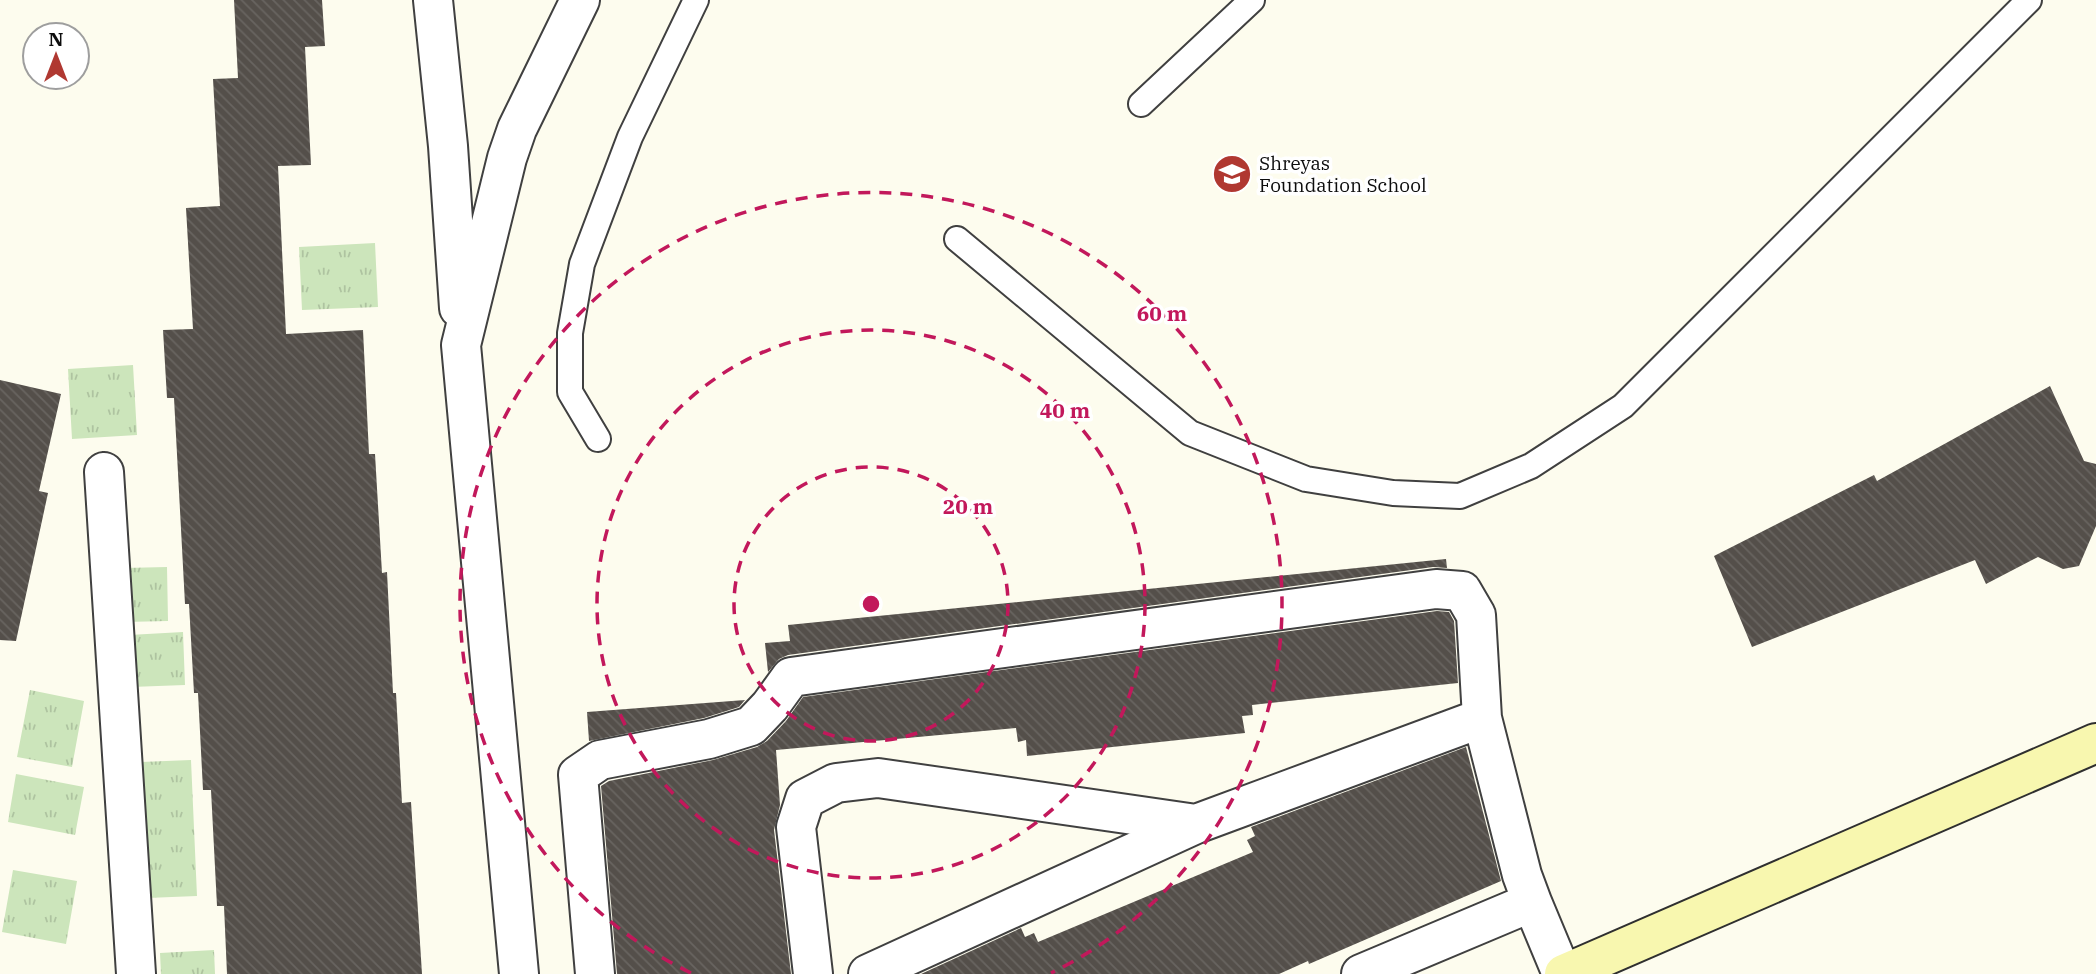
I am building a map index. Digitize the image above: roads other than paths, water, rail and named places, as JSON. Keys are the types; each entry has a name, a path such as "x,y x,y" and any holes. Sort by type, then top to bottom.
{"street":[{"path":"433,0 448,146 461,345 519,974"},
{"path":"461,345 517,129 580,0"},
{"path":"448,146 508,158"},
{"path":"104,472 136,974"},
{"path":"595,974 578,775 600,760 709,738 751,726 791,677 1423,591 1462,591 1476,615 1482,718 1522,875 1563,974 2096,743"},
{"path":"868,974 1196,824 1482,718"},
{"path":"813,974 796,827 805,799 836,783 878,778 1196,824"},
{"path":"1361,974 1532,902"}],"lane":[{"path":"598,439 570,392 570,333 582,264 630,137 696,0"},
{"path":"1141,104 1252,0"},
{"path":"957,239 1191,433 1306,479 1393,493 1460,496 1531,466 1623,406 2029,0"}],"place":[{"name":"Shreyas Foundation School","path":"1232,174"}]}
